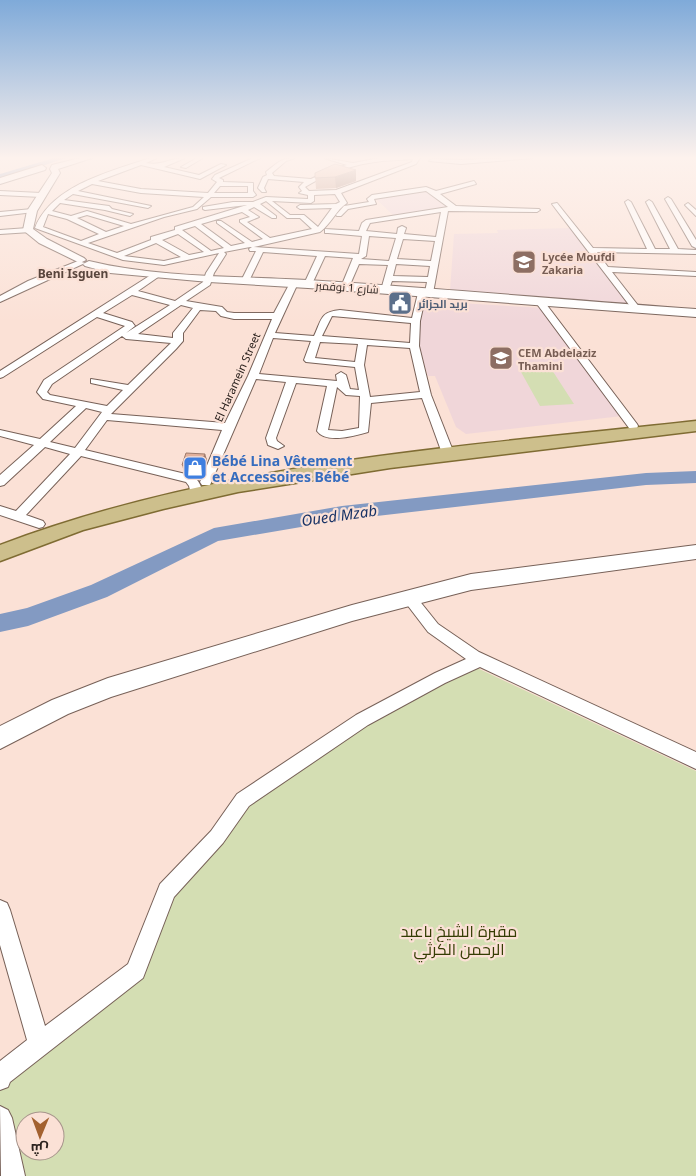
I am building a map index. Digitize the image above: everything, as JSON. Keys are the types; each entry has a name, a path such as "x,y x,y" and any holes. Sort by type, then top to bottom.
{"main road":[{"path":"32,213 33,231"},
{"name":"شارع 1 نوفمبر","path":"33,231 64,252 102,269 209,279 346,287 386,284 426,293 696,313"},
{"path":"0,538 89,508 199,487 348,468 447,451 696,418"},
{"path":"447,451 696,426"},
{"path":"0,553 88,521 199,487"},
{"path":"0,738 60,707 108,688 307,626 409,598 471,582 696,552"}],"street":[{"path":"33,231 46,213 60,222 77,227 95,238"},
{"path":"0,232 33,231 87,213 133,227"},
{"path":"125,213 130,214"},
{"path":"157,213 162,216"},
{"path":"84,245 95,238 162,216 178,213"},
{"path":"203,213 202,217 186,223 196,226 226,252"},
{"path":"196,226 235,213"},
{"path":"271,213 275,217"},
{"path":"281,213 297,235"},
{"path":"286,220 301,213"},
{"path":"328,231 341,213"},
{"path":"356,258 362,256 365,245 364,233 366,222 379,213"},
{"path":"394,213 406,216 426,213"},
{"path":"445,213 431,280 416,321 414,346 426,395 447,451"},
{"path":"562,213 636,308"},
{"path":"633,213 652,251"},
{"path":"655,213 676,251"},
{"path":"676,213 696,246"},
{"path":"114,220 130,214"},
{"path":"84,245 175,217 171,214"},
{"path":"116,256 179,230 178,228 219,222 251,214 256,217 243,222 270,241"},
{"path":"305,219 332,214"},
{"path":"174,266 182,262 313,232 327,224 332,214"},
{"path":"261,222 262,220 275,217 286,220 302,216 313,232"},
{"path":"406,216 386,284 431,280"},
{"path":"60,222 89,225 106,235"},
{"path":"219,222 250,247 393,262 434,264"},
{"path":"268,229 281,238"},
{"path":"179,230 210,253"},
{"path":"33,231 130,260 164,263 210,253 226,252"},
{"path":"250,247 281,238 328,231 440,239"},
{"path":"302,252 313,232"},
{"path":"154,239 187,258"},
{"path":"244,281 261,249"},
{"path":"591,250 696,252"},
{"path":"130,336 204,285 209,279 210,273 226,252"},
{"path":"308,284 322,254"},
{"path":"346,287 356,258"},
{"path":"0,299 60,270 86,261"},
{"path":"606,269 696,274"},
{"path":"0,375 156,275"},
{"name":"El Haramein Street","path":"199,487 253,376 277,316 294,283"},
{"path":"0,285 14,292"},
{"path":"132,292 198,307 219,309 224,314 234,316 277,316"},
{"path":"540,302 633,426"},
{"path":"18,516 78,452 106,413 178,341 178,333 198,307"},
{"path":"359,365 310,360 317,338 327,317 335,313 416,321"},
{"path":"97,314 130,325 130,328 48,382 41,391 47,397 85,404 106,413 229,427"},
{"path":"120,335 178,341"},
{"path":"270,335 414,346"},
{"path":"340,364 337,383 322,430 324,432 347,433 364,430 365,396 359,365 362,342"},
{"path":"253,376 337,383 348,393 365,396 426,395"},
{"path":"278,446 272,443 271,438 292,380"},
{"path":"95,381 131,390"},
{"path":"0,482 85,404"},
{"path":"0,433 190,479 199,487"},
{"path":"0,510 39,524"},
{"path":"409,598 442,636 480,660 696,761"},
{"path":"0,1079 2,1074 39,1044 136,972 167,891 214,841 243,800 362,720 440,678 480,660"},
{"path":"0,910 39,1044"},
{"path":"0,1118 13,1176"}],"shaded area":[{"path":"391,213 417,213 394,216"},
{"name":"Lycée Moufdi Zakaria","path":"570,228 629,304 450,291 454,234 498,233 497,230"},
{"name":"CEM Abdelaziz Thamini","path":"425,301 544,308 622,416 466,434 456,427 435,376 428,376 416,340"}],"green space":[{"path":"552,370 574,404 540,406 521,372"},
{"name":"مقبرة الشيخ باعبد الرحمن الكرثي","path":"475,667 696,771 696,1176 3,1176 0,1158 0,1081 132,981 166,896 239,806 377,713"}],"building":[{"path":"186,453 205,454 198,470 182,465"}],"waterway":[{"name":"Oued Mzab","path":"0,623 28,617 99,591 214,535 342,513 646,479 696,477"}],"place":[{"name":"Lycée Moufdi Zakaria","path":"524,262"},
{"name":"بريد الجزائر","path":"400,303"},
{"name":"CEM Abdelaziz Thamini","path":"501,358"},
{"name":"Bébé Lina Vêtement et Accessoires Bébé","path":"195,468"}],"district":[{"name":"Beni Isguen","path":"73,273"}]}
